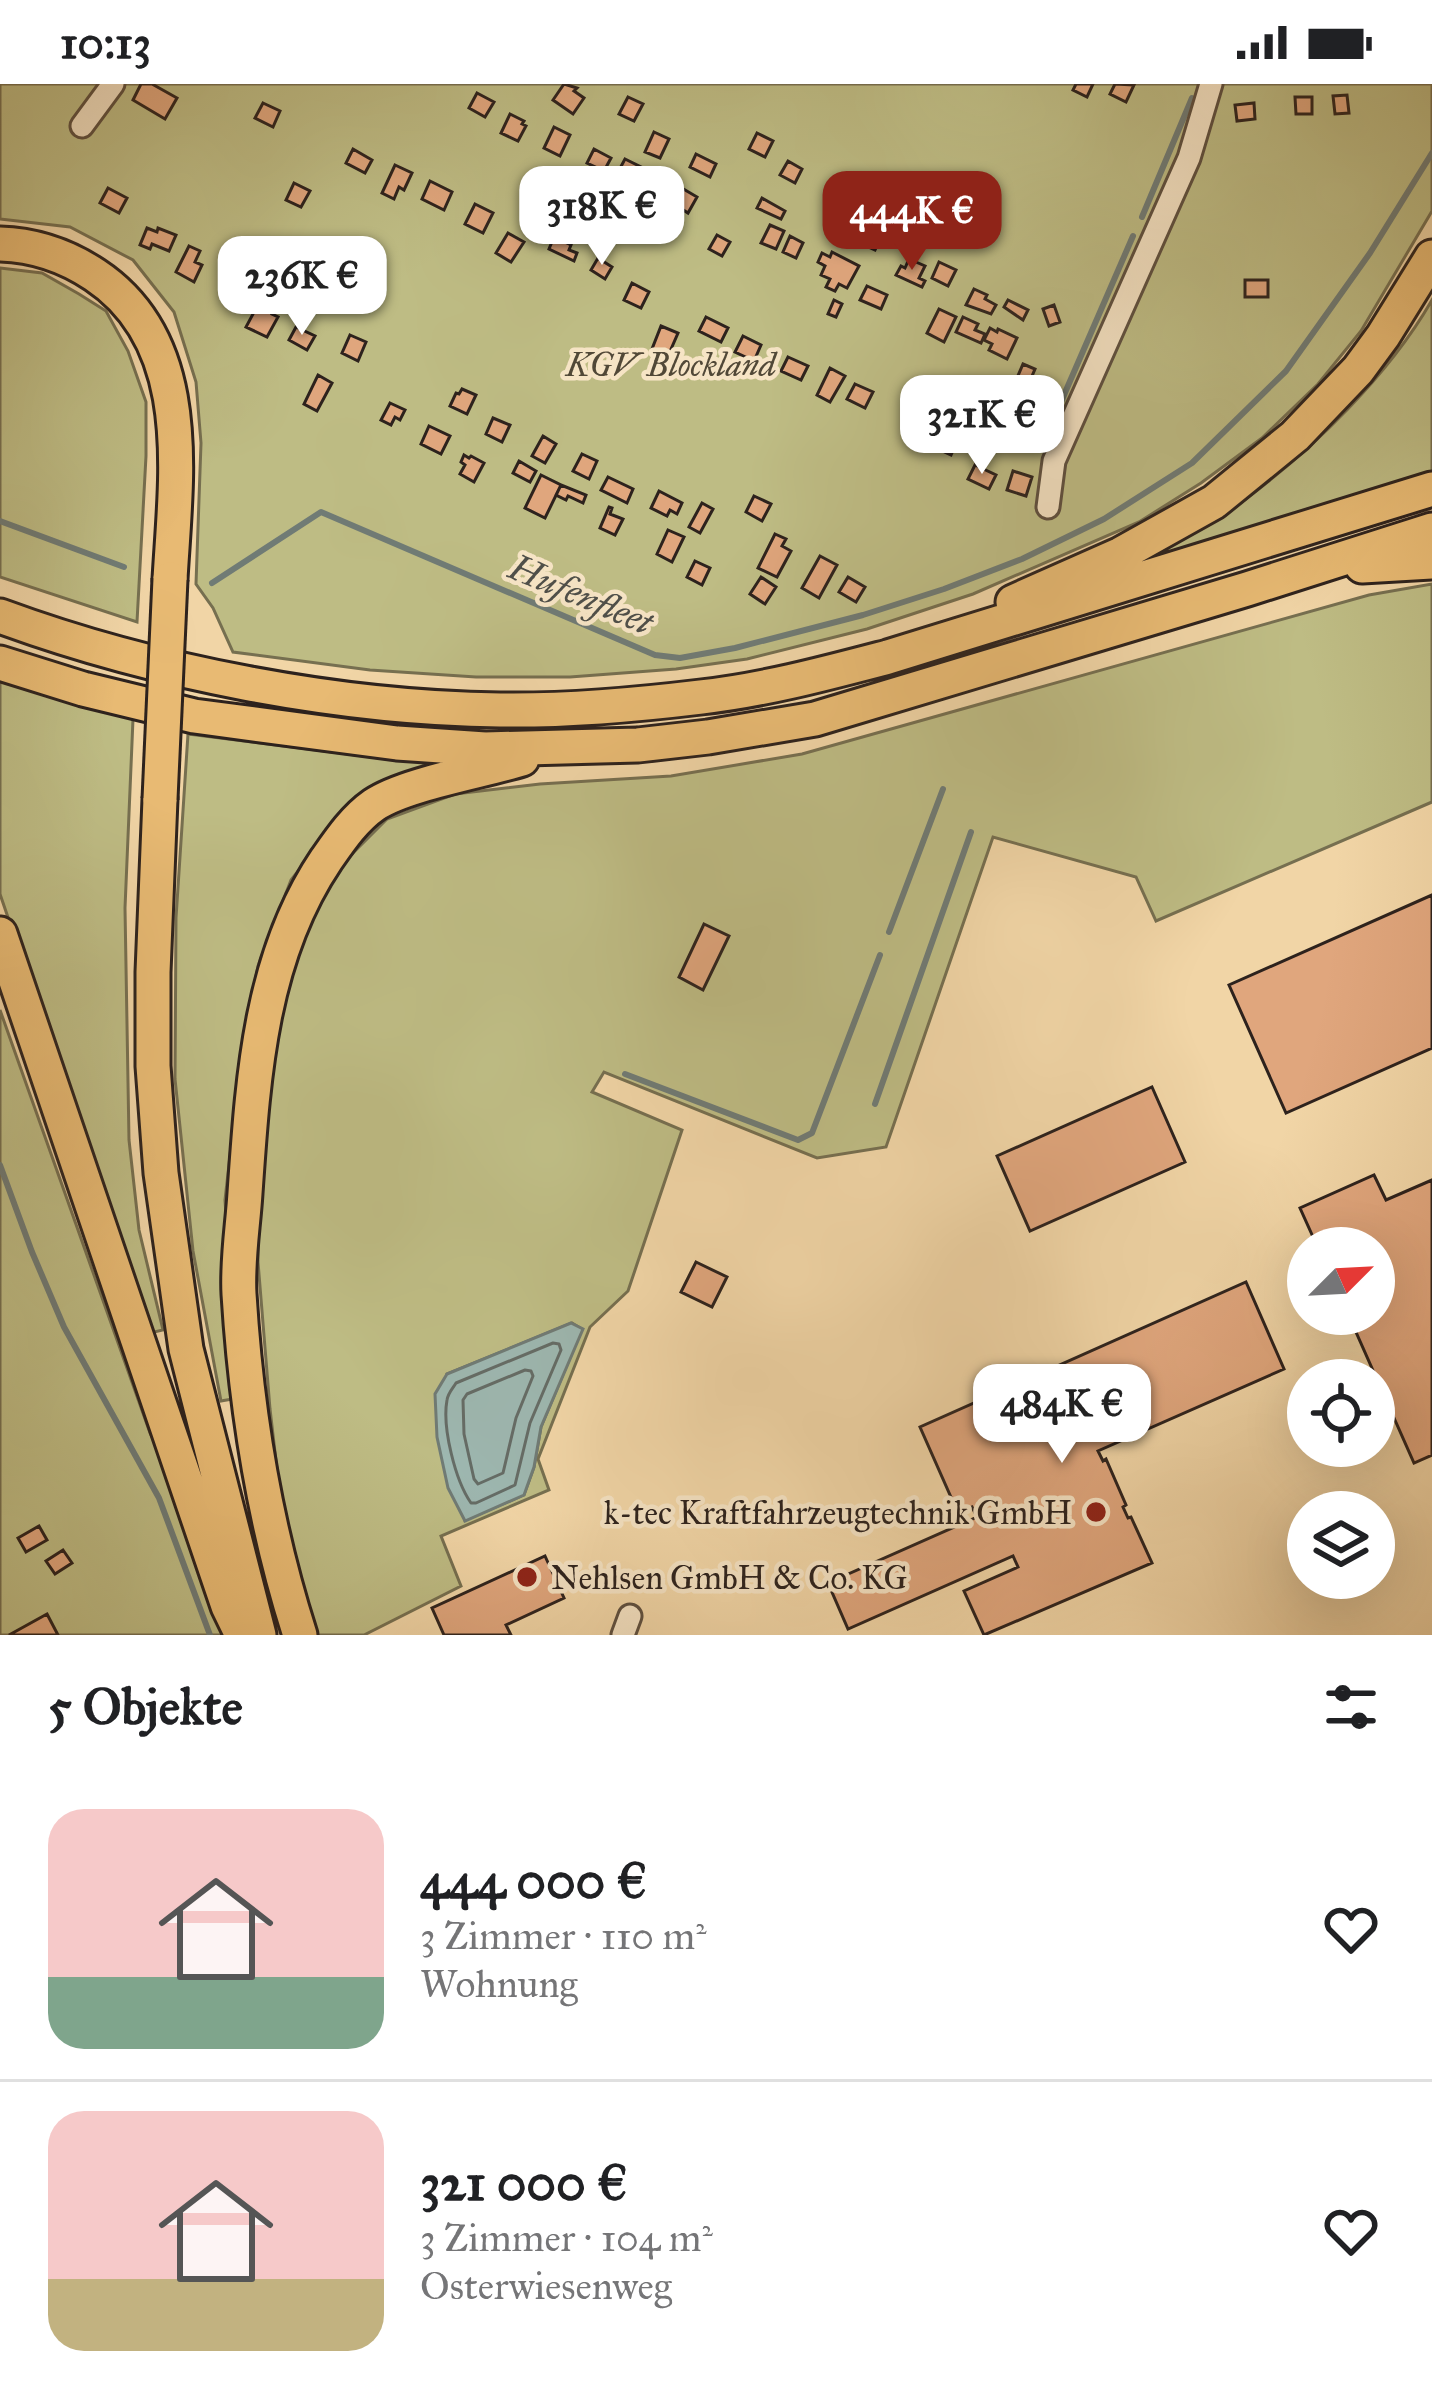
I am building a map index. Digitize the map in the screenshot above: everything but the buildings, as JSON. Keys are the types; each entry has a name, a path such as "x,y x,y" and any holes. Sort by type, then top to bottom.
{"highway":[{"path":"0,244 52,252 114,287 154,339 169,388 175,441 153,995 160,1173 186,1348 259,1635"},
{"path":"888,657 1121,554 1214,502 1295,436 1358,370 1432,257"},
{"path":"0,616 52,635 253,685 410,705 502,710 603,707 705,697 832,672 1432,489"},
{"path":"0,663 194,716 398,743 485,749 638,745 815,718 1432,530"},
{"path":"1312,569 1432,562"},
{"path":"301,1635 285,1586 254,1436 238,1289 251,1099 268,995 290,922 315,877 347,830 376,803 559,748"},
{"path":"0,934 228,1606 242,1635"},
{"path":"237,1546 278,1635"}],"street":[{"path":"82,126 112,84"},
{"path":"1048,507 1054,461 1189,158 1211,84"}],"green space":[{"name":"KGV Blockland","path":"0,84 1432,84 1432,211 1361,331 1318,384 1262,438 1139,522 973,594 867,629 747,659 676,669 570,677 370,670 233,652 196,584 201,443 196,382 174,312 133,260 70,227 0,219"},
{"path":"0,268 42,273 106,311 128,351 146,402 137,622 0,577"},
{"path":"1432,300 1432,471 1123,569 1229,511 1296,458 1372,383"},
{"path":"1432,584 1432,802 1156,921 1136,877 993,837 886,1147 817,1158 604,1072 592,1092 682,1130 628,1291 590,1327 538,1459 549,1490 441,1536 461,1586 364,1635 314,1635 279,1487 270,1409 258,1262 259,1158 275,1043 297,946 338,868 387,819 455,794 671,776 802,754 1369,595","holes":["572,1323 582,1329 541,1427 524,1495 465,1520 447,1374"]},
{"path":"0,679 133,719 125,908 129,1140 139,1230 163,1330 150,1333 0,894"},
{"path":"188,734 395,760 478,764 339,819 291,880 258,966 242,1049 225,1200 238,1398 221,1401 193,1251 175,1079 176,918"},
{"path":"0,1010 150,1433 179,1492 231,1635 0,1635"}],"water":[{"path":"571,1323 583,1329 541,1427 524,1495 465,1521 448,1488 437,1437 435,1394 447,1374"}],"waterway":[{"path":"1142,217 1192,98"},
{"name":"Hufenfleet","path":"212,583 321,512 655,655 680,658 735,648 944,589 1022,559 1104,519 1192,463 1286,371 1370,253 1432,153"},
{"path":"1041,448 1133,236"},
{"name":"Hufenfleet","path":"0,521 124,567"},
{"path":"889,932 943,789"},
{"path":"875,1104 971,832"},
{"path":"625,1074 798,1140 812,1133 880,955"},
{"path":"0,1165 64,1327 159,1498 210,1635"}],"place":[{"name":"k-tec Kraftfahrzeugtechnik GmbH","path":"1096,1512"},
{"name":"Nehlsen GmbH & Co. KG","path":"527,1577"}]}
